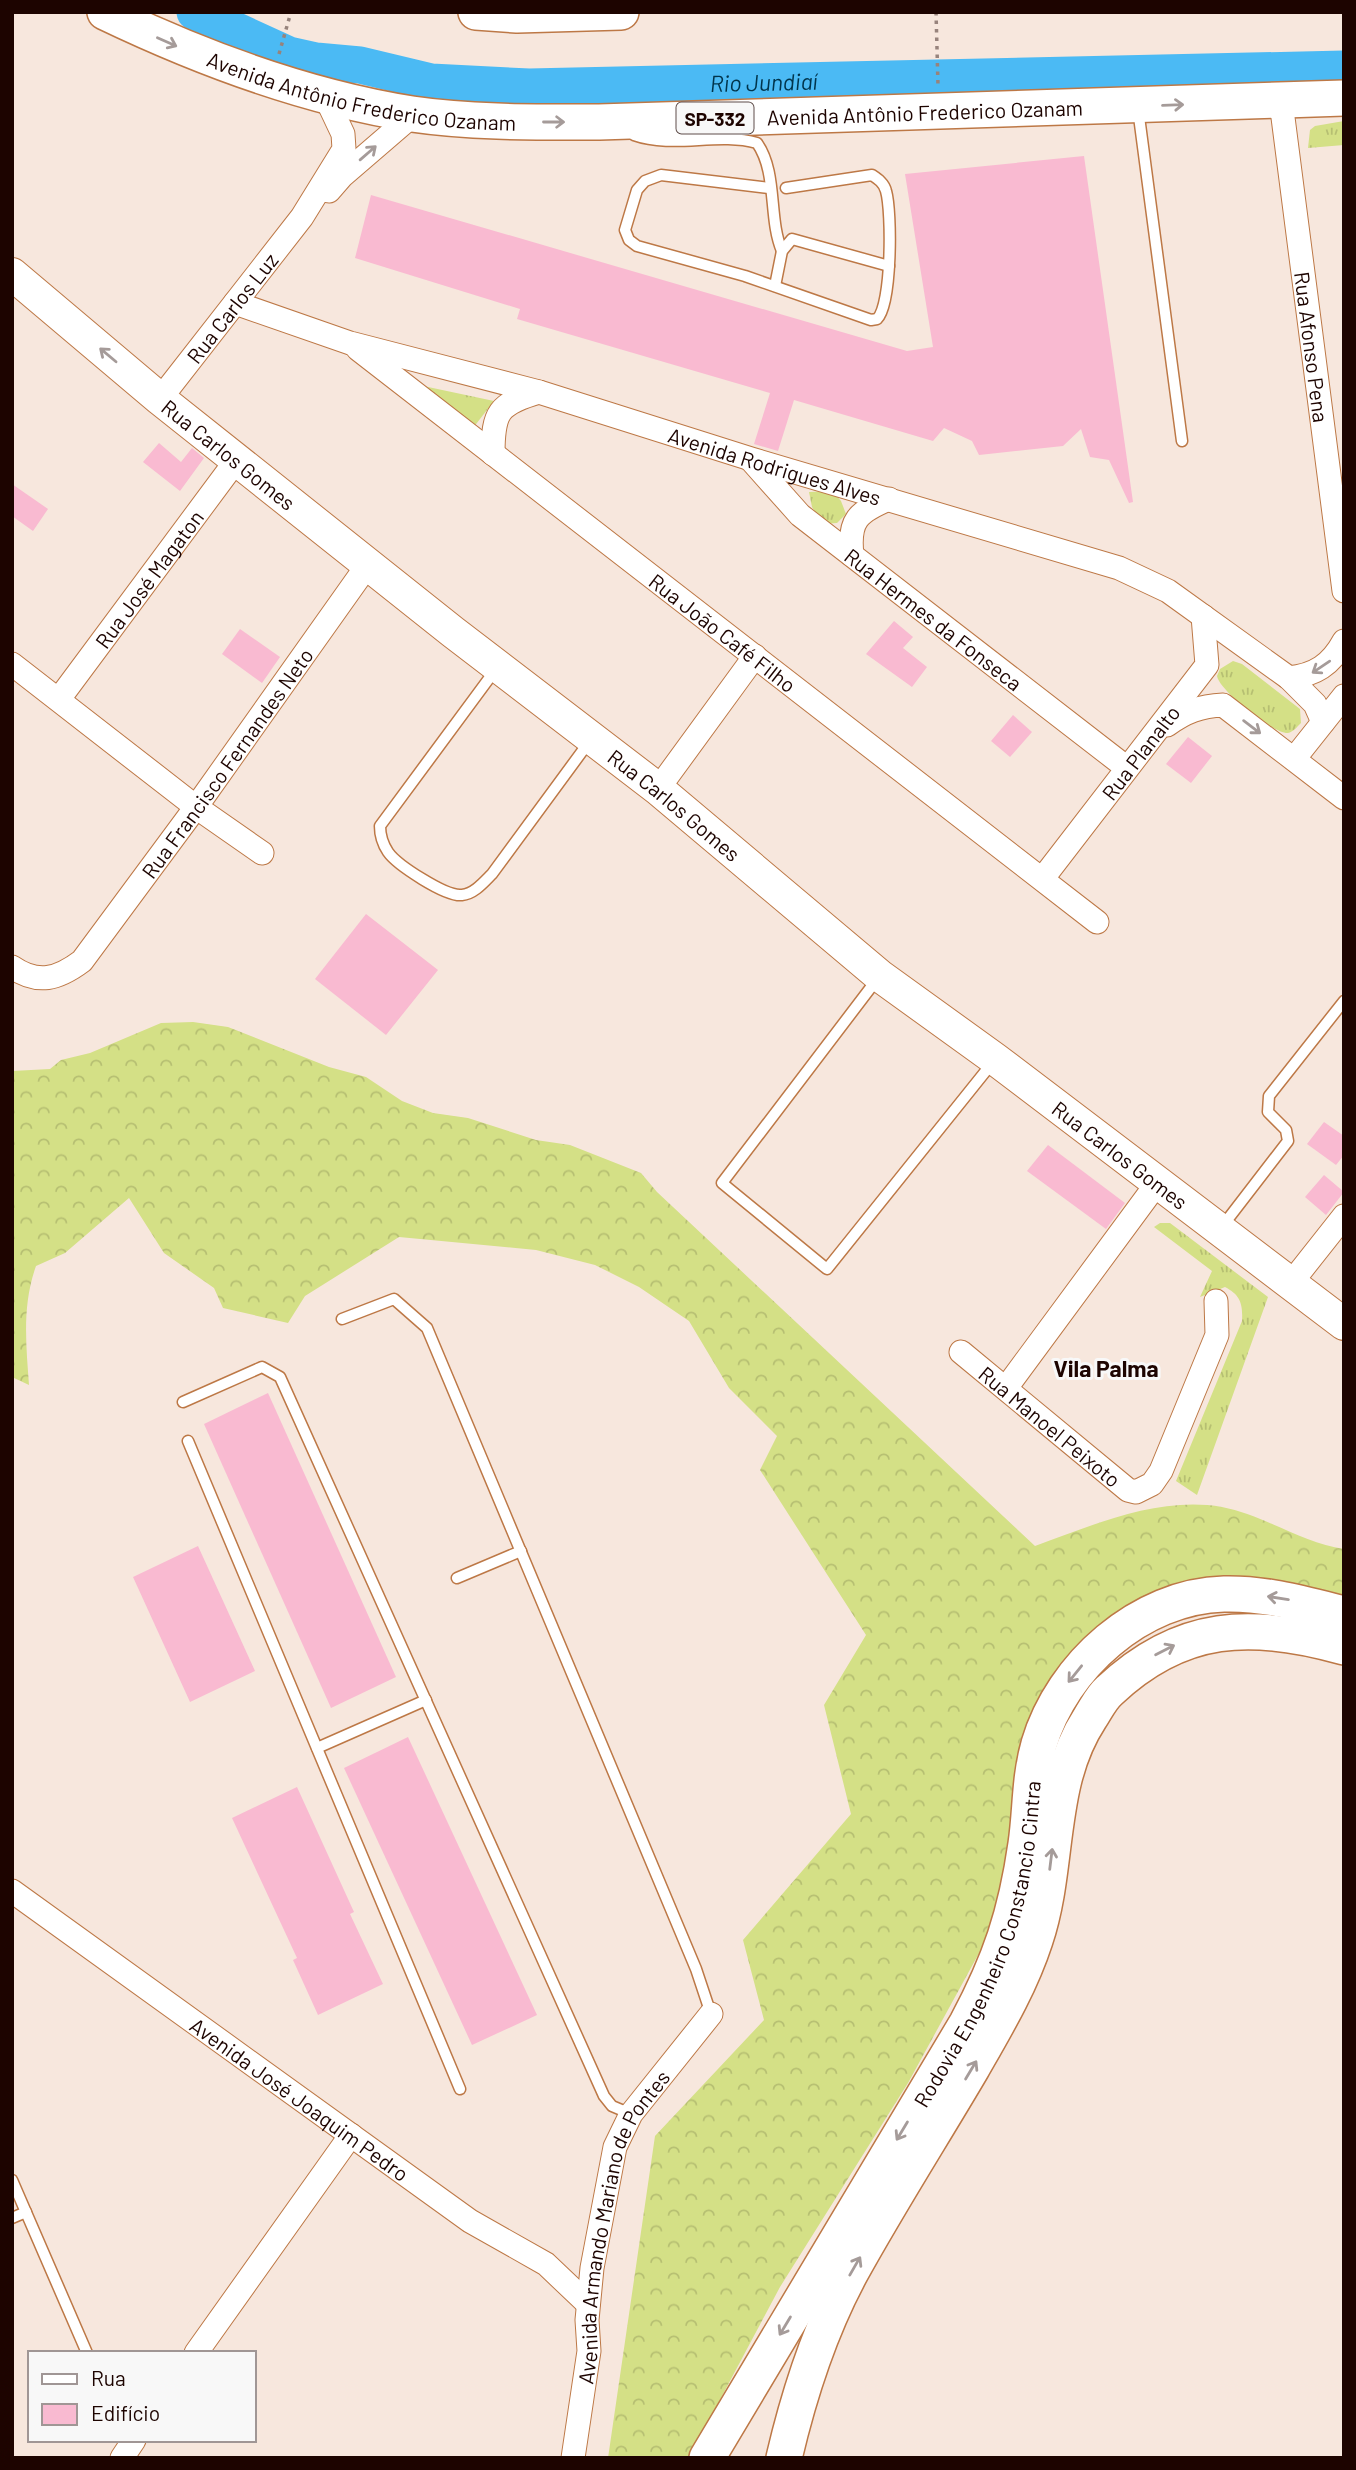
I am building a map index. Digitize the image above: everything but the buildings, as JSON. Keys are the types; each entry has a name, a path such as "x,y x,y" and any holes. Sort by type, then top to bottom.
{"main road":[{"name":"Avenida Antônio Frederico Ozanam","path":"105,12 171,44 326,97 414,114 504,121 598,122 1344,98"},
{"path":"476,12 517,15 621,12"},
{"name":"Rua Carlos Gomes","path":"12,274 160,399 238,458 498,667 658,789 880,976 995,1059 1344,1324"},
{"name":"Rodovia Engenheiro Constancio Cintra","path":"706,2458 967,2023 991,1978 1006,1941 1017,1899 1027,1840 1029,1797 1039,1744 1052,1709 1074,1672 1109,1640 1156,1612 1188,1599 1222,1594 1253,1595 1282,1598 1344,1614"},
{"name":"Rodovia Engenheiro Constancio Cintra","path":"784,2458 799,2398 850,2273 998,2025 1022,1978 1046,1898 1061,1783 1081,1732 1106,1693 1165,1648 1201,1635 1242,1630 1282,1633 1344,1647"}],"street":[{"name":"Rua Carlos Luz","path":"160,399 302,217 344,149 343,134 326,97"},
{"name":"Rua Afonso Pena","path":"1280,102 1344,591"},
{"name":"Rua Carlos Luz","path":"302,217 342,176 414,114"},
{"name":"Avenida Rodrigues Alves","path":"235,303 351,343 539,392 751,459 1119,568 1168,591 1289,678 1315,704 1323,722"},
{"name":"Rua João Café Filho","path":"351,343 1097,922"},
{"path":"493,454 493,426 500,410 512,400 539,392"},
{"name":"Rua José Magaton","path":"59,699 238,458"},
{"name":"Rua Hermes da Fonseca","path":"751,459 800,515 1127,768"},
{"path":"852,555 850,535 854,522 867,509 889,499"},
{"name":"Rua Francisco Fernandes Neto","path":"12,967 25,976 45,979 64,974 82,961 196,807 369,563"},
{"path":"1203,616 1208,665 1205,680 1211,695 1344,798"},
{"path":"1289,678 1307,676 1323,668 1336,655 1344,641"},
{"name":"Rua Planalto","path":"1043,878 1217,653 1231,646 1246,647"},
{"path":"658,789 755,656"},
{"path":"12,664 196,807 262,853"},
{"path":"1294,759 1344,696"},
{"path":"1151,737 1184,713 1203,706 1223,705"},
{"path":"1006,1388 1158,1182"},
{"path":"1291,1283 1344,1216"},
{"name":"Rua Manoel Peixoto","path":"961,1352 1128,1490 1143,1491 1152,1484 1160,1471 1217,1335 1216,1301"},
{"name":"Avenida José Joaquim Pedro","path":"12,1891 470,2221 546,2264 589,2304"},
{"name":"Avenida Armando Mariano de Pontes","path":"573,2458 589,2351 589,2304 610,2162 631,2114 711,2014"},
{"path":"197,2351 351,2135"},
{"path":"122,2458 133,2442"}],"lane":[{"path":"1138,106 1182,441"},
{"path":"598,122 641,137 678,142 742,139 757,143 766,163 776,237 782,251"},
{"path":"769,188 661,175 645,181 637,190 625,230 629,240 637,246 775,286 871,320 877,319 887,303 890,266 886,190 879,179 872,175 786,188"},
{"path":"775,286 782,251 792,240 890,266"},
{"path":"498,667 380,826 380,838 389,855 451,895 464,895 476,889 492,874 592,738"},
{"path":"880,976 722,1183 827,1269 995,1059"},
{"path":"1219,1230 1288,1141 1286,1130 1268,1112 1269,1096 1344,1001"},
{"path":"342,1319 394,1299 427,1328 696,1969 711,2014"},
{"path":"183,1402 262,1367 280,1377 604,2096 612,2106 631,2114"},
{"path":"188,1441 460,2090"},
{"path":"457,1578 521,1551"},
{"path":"317,1748 426,1700"},
{"path":"12,2180 86,2351"},
{"path":"12,2218 26,2212"}],"path":[{"path":"276,64 291,12"},
{"path":"936,12 937,96"}],"green space":[{"path":"1344,121 1344,145 1308,148 1310,130 1315,126"},
{"path":"414,384 494,401 473,428"},
{"path":"833,491 846,514 837,523 822,524 812,507 809,492"},
{"path":"1233,661 1242,664 1300,709 1301,723 1295,729 1288,733 1271,726 1227,691 1217,676 1220,669"},
{"path":"193,1022 228,1027 329,1067 366,1077 402,1101 433,1113 468,1118 536,1140 570,1145 641,1173 657,1192 1035,1546 1126,1514 1198,1505 1238,1511 1313,1541 1344,1549 1344,1602 1236,1578 1090,1640 1044,1687 1026,1732 1008,1880 990,1933 908,2083 780,2287 689,2458 608,2458 655,2136 764,2020 743,1940 851,1814 824,1705 866,1635 760,1470 777,1436 729,1388 689,1321 639,1287 595,1265 536,1250 399,1237 305,1296 288,1323 223,1308 214,1288 164,1253 129,1198 65,1253 36,1266 27,1310 29,1385 12,1377 12,1071 50,1069 61,1060 90,1053 161,1023"},
{"path":"1160,1223 1170,1223 1268,1297 1197,1495 1176,1481 1242,1321 1242,1309 1240,1300 1225,1287 1200,1297 1212,1271 1154,1227"}],"waterway":[{"name":"Rio Jundiaí","path":"195,12 289,55 316,61 360,65 431,82 529,87 1344,69"}],"district":[{"name":"Vila Palma","path":"1106,1368"}]}
